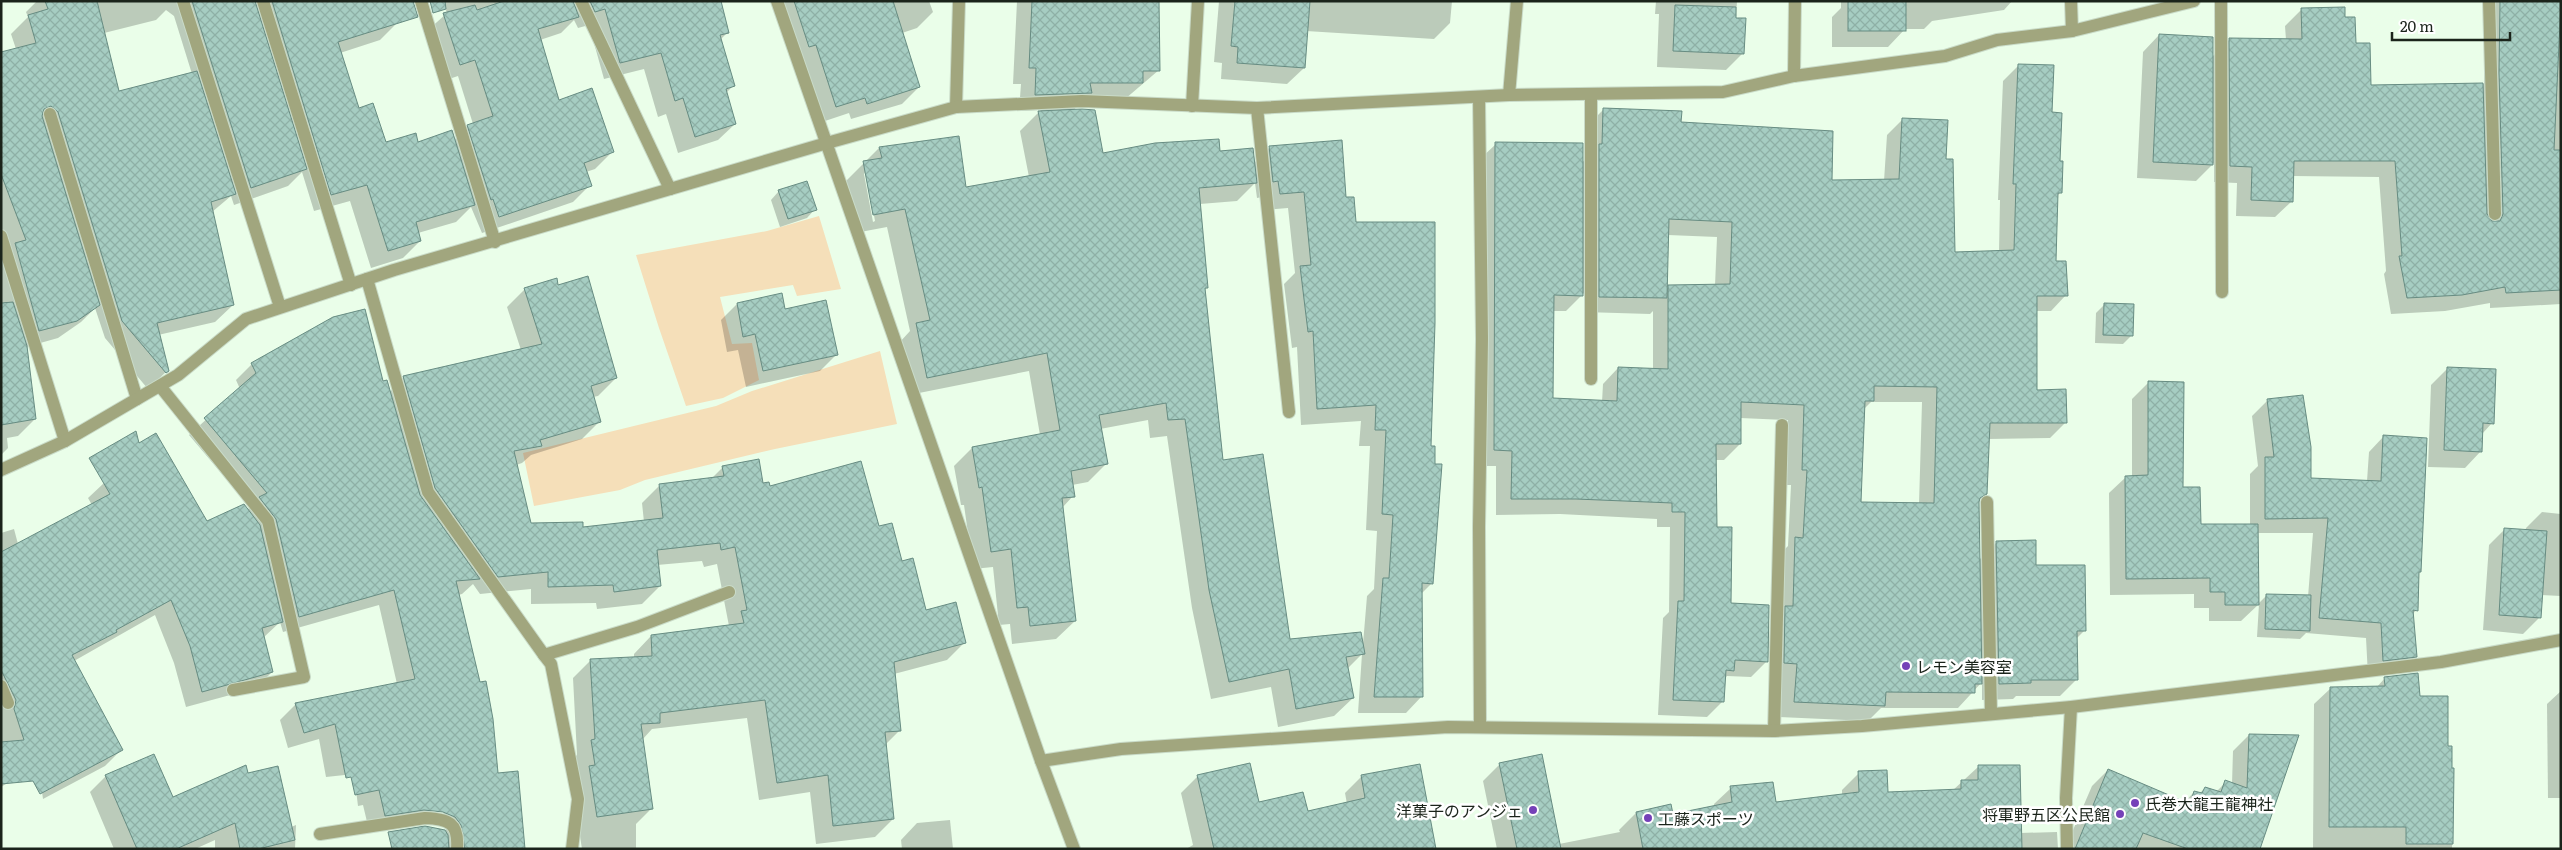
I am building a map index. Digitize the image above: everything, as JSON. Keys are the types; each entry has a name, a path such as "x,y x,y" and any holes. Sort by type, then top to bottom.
{"street":[{"path":"183,1 280,307"},
{"path":"263,1 351,285"},
{"path":"421,1 495,242"},
{"path":"582,1 670,189"},
{"path":"776,1 1041,761 1074,849"},
{"path":"956,107 959,1"},
{"path":"1192,106 1198,1"},
{"path":"1509,95 1517,1"},
{"path":"1794,76 1795,1"},
{"path":"2071,1 2072,30"},
{"path":"1,470 65,441 178,376 246,319 367,279 827,143 956,107 1082,101 1257,108 1479,96 1723,92 1794,76 1945,56 1998,40 2072,30 2194,1"},
{"path":"2221,1 2222,292"},
{"path":"2489,1 2495,214"},
{"path":"1590,94 1590,379"},
{"path":"1479,96 1482,339 1478,527 1480,727"},
{"path":"1257,108 1289,412"},
{"path":"50,114 137,399"},
{"path":"1,236 65,441"},
{"path":"367,279 428,492 551,664 578,799 572,849"},
{"path":"160,386 268,521 304,677 234,690"},
{"path":"1774,731 1782,425"},
{"path":"1987,502 1991,714"},
{"path":"544,655 637,627 729,592"},
{"path":"1041,761 1121,749 1448,727 1774,731 1862,726 2071,707 2441,662 2561,640"},
{"path":"1,686 8,703"},
{"path":"2067,849 2066,798 2071,707"},
{"path":"320,834 425,818 441,818 452,824 458,833 457,849"}],"shaded area":[{"path":"819,216 841,289 797,296 793,285 720,297 732,344 752,343 759,380 723,398 686,406 636,255 767,231"},
{"path":"880,351 897,424 775,449 645,480 620,490 534,506 523,453 716,406 752,391"}],"building":[{"path":"45,1 97,1 119,91 197,71 236,194 211,202 234,305 157,323 169,371 166,373 122,321 58,112 51,106 44,109 42,116 100,305 77,321 39,331 15,243 26,240 1,174 1,52 36,43 28,15 48,9"},
{"path":"192,1 255,1 307,169 251,188"},
{"path":"272,1 413,1 418,17 338,42 359,108 373,103 386,142 416,133 418,142 452,130 475,205 416,222 421,241 388,251 367,185 331,195"},
{"path":"430,1 445,1 446,9 433,13"},
{"path":"504,1 573,1 579,17 538,29 559,100 592,88 614,152 584,163 592,186 499,217 493,199 491,200 467,125 493,116 475,60 460,65 443,13 475,5 477,10"},
{"path":"590,1 721,1 729,33 720,35 735,86 726,89 736,124 695,137 683,98 675,101 661,53 620,63 605,9 595,12"},
{"path":"794,1 893,1 920,87 867,104 865,98 836,107 816,45 809,47"},
{"path":"1032,1 1159,1 1160,71 1143,71 1143,83 1090,83 1092,93 1035,95 1036,68 1029,68"},
{"path":"1235,1 1310,1 1305,68 1237,63 1238,47 1231,46"},
{"path":"1848,1 1906,1 1906,31 1848,31"},
{"path":"2500,1 2561,1 2554,150 2561,150 2561,290 2506,293 2505,287 2462,295 2407,298 2399,256 2402,256 2395,161 2294,161 2293,202 2251,200 2252,167 2230,166 2229,38 2302,39 2301,8 2345,7 2345,17 2355,17 2356,43 2370,43 2371,85 2483,83 2487,214 2492,221 2500,221 2503,214 2499,73"},
{"path":"1675,5 1736,7 1736,18 1746,18 1744,54 1673,51"},
{"path":"2159,34 2213,37 2213,165 2153,162"},
{"path":"2018,64 2054,65 2052,112 2062,113 2060,161 2063,161 2062,193 2058,193 2056,261 2066,261 2068,296 2037,296 2037,390 2066,389 2067,423 1990,423 1987,494 1980,498 1979,502 1982,684 1975,684 1975,693 1886,692 1885,706 1794,702 1797,664 1784,663 1785,606 1793,606 1795,537 1803,538 1807,470 1802,470 1804,405 1741,402 1741,444 1716,444 1717,527 1732,527 1731,603 1769,605 1768,662 1735,660 1734,671 1726,670 1724,702 1673,700 1678,601 1684,601 1685,512 1672,512 1672,503 1576,499 1511,499 1512,451 1494,450 1495,142 1583,143 1583,296 1554,295 1553,398 1617,401 1618,367 1668,369 1668,285 1730,284 1732,222 1669,219 1667,298 1599,297 1599,144 1602,144 1603,108 1682,111 1681,122 1833,131 1832,180 1899,179 1902,118 1948,120 1946,159 1953,159 1955,252 2014,250 2016,184 2013,184","holes":["1874,386 1937,387 1934,503 1861,502 1865,401 1874,401"]},
{"path":"1095,110 1103,153 1155,143 1219,139 1220,151 1253,148 1257,183 1199,188 1208,288 1205,288 1223,460 1263,454 1290,639 1361,632 1365,654 1346,657 1354,698 1296,709 1289,669 1229,682 1209,590 1185,419 1168,420 1166,403 1099,415 1108,464 1071,471 1075,497 1062,498 1076,621 1030,626 1028,607 1017,608 1011,549 991,552 982,487 979,488 972,447 1060,430 1047,353 927,378 916,323 930,320 905,209 873,215 863,161 882,158 879,147 959,136 966,187 1050,172 1038,111"},
{"path":"1342,140 1346,197 1354,197 1356,222 1435,222 1435,323 1431,446 1435,446 1435,464 1442,464 1433,584 1422,583 1423,697 1374,697 1383,578 1389,578 1393,515 1382,514 1386,430 1375,430 1376,405 1317,409 1313,331 1308,332 1300,266 1311,265 1304,192 1280,194 1278,181 1273,182 1269,146"},
{"path":"807,181 817,210 788,219 778,190"},
{"path":"588,276 617,378 591,386 601,422 540,440 542,446 514,451 531,523 583,522 583,527 663,518 659,484 724,476 722,466 759,459 763,483 769,482 770,486 861,461 879,526 892,523 902,561 913,558 926,610 956,602 966,643 894,662 901,731 885,732 894,819 833,826 828,775 777,783 765,700 660,713 660,723 641,724 653,809 597,817 589,766 595,765 591,740 595,739 590,659 652,656 651,635 744,623 741,611 747,610 735,547 721,550 720,543 657,550 661,586 614,592 613,585 548,587 548,572 498,577 435,488 403,376 542,344 524,288 557,278 558,285"},
{"path":"782,293 785,309 826,300 838,355 763,371 755,334 743,337 737,303"},
{"path":"13,302 27,346 36,419 1,425 1,303"},
{"path":"2104,303 2134,304 2133,336 2103,335"},
{"path":"365,309 383,381 387,380 420,495 480,579 456,581 480,682 486,681 493,719 498,773 518,771 525,849 465,849 461,825 455,817 443,812 424,810 385,816 379,790 355,795 351,777 346,778 335,724 304,733 295,703 415,679 394,590 299,617 276,519 259,497 267,493 204,418 256,373 251,363 333,317"},
{"path":"2447,367 2496,369 2494,424 2483,423 2482,452 2444,450"},
{"path":"2148,381 2184,382 2183,487 2200,487 2201,524 2258,524 2259,605 2225,605 2225,592 2210,592 2210,578 2126,579 2125,476 2148,475"},
{"path":"2303,395 2311,447 2311,478 2381,481 2383,435 2427,438 2418,611 2413,610 2417,657 2383,661 2381,623 2319,618 2328,518 2265,519 2265,457 2274,457 2267,399"},
{"path":"136,431 139,443 156,433 207,521 244,504 260,525 283,622 262,628 273,672 202,692 190,646 171,600 116,630 117,632 72,655 123,750 40,794 33,781 1,784 1,742 24,740 14,709 16,700 1,670 1,552 110,494 89,458"},
{"path":"2504,528 2547,531 2541,618 2499,615"},
{"path":"2036,540 2036,565 2085,565 2086,631 2077,631 2078,680 2031,680 2031,683 1999,684 1996,541"},
{"path":"2266,594 2311,595 2310,631 2265,629"},
{"path":"2418,673 2420,696 2448,696 2448,746 2452,746 2452,768 2454,768 2453,844 2406,844 2406,827 2329,827 2330,687 2385,686 2384,677"},
{"path":"2249,734 2299,735 2260,849 2188,849 2143,833 2136,849 2075,849 2108,769 2190,804 2194,791 2202,793 2205,787 2221,792 2225,780 2247,788"},
{"path":"154,754 173,797 246,765 248,773 278,766 295,840 258,849 240,849 235,823 176,849 137,849 105,775"},
{"path":"1542,754 1561,849 1517,849 1499,763"},
{"path":"1250,763 1259,802 1303,792 1308,811 1365,798 1361,775 1420,764 1436,849 1214,849 1197,775"},
{"path":"1978,765 2020,765 2022,849 1643,849 1636,812 1671,804 1673,814 1732,802 1730,786 1773,782 1776,802 1859,792 1858,771 1887,770 1888,792 1961,789 1961,780 1978,780"},
{"path":"425,826 445,830 448,835 449,849 392,849 388,832"}],"place":[{"name":"レモン美容室","path":"1906,666"},
{"name":"氏巻大龍王龍神社","path":"2135,803"},
{"name":"洋菓子のアンジェ","path":"1533,810"},
{"name":"将軍野五区公民館","path":"2120,814"},
{"name":"工藤スポーツ","path":"1648,818"}]}
